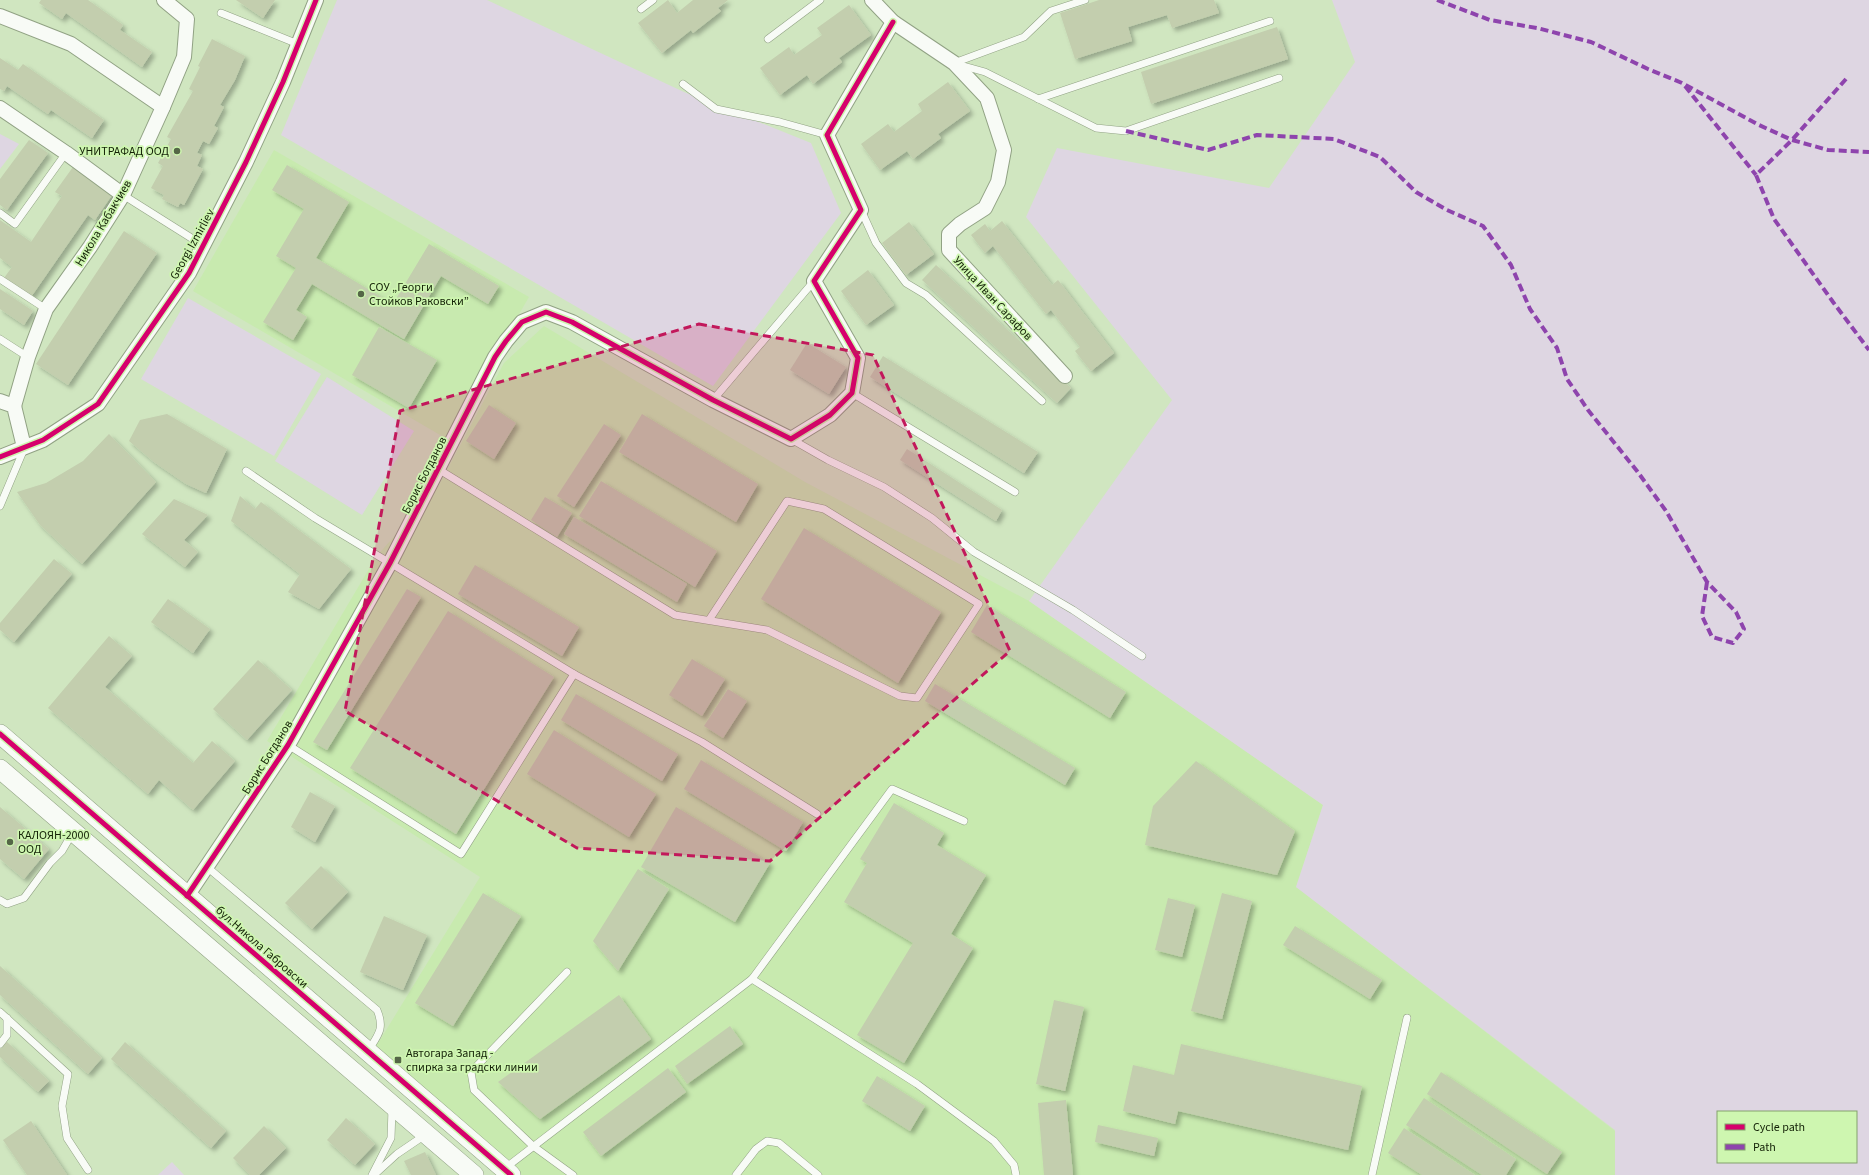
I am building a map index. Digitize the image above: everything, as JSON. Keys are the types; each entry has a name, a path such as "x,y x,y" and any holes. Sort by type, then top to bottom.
{"street":[{"name":"Никола Кабакчиев","path":"14,406 28,357 46,309 90,247 123,196 184,56 187,19 164,0"},
{"name":"Georgi Izmirliev","path":"0,457 43,440 98,404 192,269 246,162 316,0"},
{"name":"Улица Иван Сарафов","path":"872,0 894,22 954,63 986,98 1004,150 998,182 985,208 960,224 949,234 950,250 1065,376"},
{"path":"0,16 71,44 163,107"},
{"path":"791,439 830,415 852,393 858,358 814,281 861,210 828,134 894,22"},
{"path":"0,108 66,153 123,196"},
{"name":"Борис Богданов","path":"188,896 288,745 390,563 506,341 522,322 546,312 572,322 713,400 791,439"},
{"path":"0,401 14,406 24,447"},
{"name":"бул.Никола Габровски","path":"0,734 507,1172"},
{"path":"0,769 427,1134 470,1173"}],"lane":[{"path":"641,9 653,0"},
{"path":"768,39 820,0"},
{"path":"954,63 1024,37 1052,11 1085,0"},
{"path":"221,13 298,44"},
{"path":"1038,99 1270,21"},
{"path":"954,63 985,72 1096,128 1126,131 1279,78"},
{"path":"683,84 716,109 828,134"},
{"path":"0,213 15,224 66,153"},
{"path":"123,196 204,246"},
{"path":"861,210 876,243 906,283 926,295 1042,401"},
{"path":"0,280 46,309"},
{"path":"713,400 814,281"},
{"path":"0,339 28,357"},
{"path":"852,393 1015,492"},
{"path":"791,439 828,460 884,487 932,518 974,552 1073,610 1142,656"},
{"path":"0,506 24,447"},
{"path":"438,469 675,615 766,630 900,696 917,698 980,604 824,509 787,501 709,620"},
{"path":"246,471 315,518 574,674 702,742 817,814"},
{"path":"288,745 461,854 574,674"},
{"path":"507,1172 533,1146 752,979 892,789 964,821"},
{"path":"0,900 8,904 24,898 50,863 62,851 73,832"},
{"path":"207,867 376,1010 380,1019 381,1030 368,1052"},
{"path":"567,972 471,1072 474,1090 533,1146 573,1175"},
{"path":"752,979 917,1084 994,1141 1014,1165 1016,1175"},
{"path":"0,1012 68,1074 62,1106 67,1138 88,1170"},
{"path":"0,1044 7,1035 7,1018"},
{"path":"1372,1175 1407,1018"},
{"path":"373,1175 391,1138 392,1105"},
{"path":"373,1175 398,1154 427,1134"},
{"path":"736,1175 756,1149 767,1141 779,1143 818,1175"}],"highlighted area":[{"path":"699,324 873,355 1010,651 770,861 577,848 345,711 400,411"}],"shaded area":[{"path":"337,0 487,0 684,92 811,143 841,213 713,386 281,135"},
{"path":"1332,0 1869,0 1869,1175 1615,1175 1615,1130 1296,887 1323,805 1029,601 1172,400 1026,217 1057,148 1269,188 1355,62"},
{"path":"0,134 19,144 0,169"},
{"name":"СОУ „Георги Стойков Раковски”","path":"274,150 529,297 447,439 193,291"},
{"path":"188,298 321,374 274,456 141,379"},
{"path":"544,326 805,482 1029,601 1323,805 1296,887 1615,1131 1615,1175 511,1175 368,1052 380,1040 480,877 267,741 376,557 439,485 504,363"},
{"path":"327,377 414,431 362,515 275,461"},
{"path":"172,1162 184,1175 158,1175"}],"building":[{"path":"41,0 88,0 123,25 120,30 152,52 142,67 66,13 62,19 39,3"},
{"path":"236,0 275,0 263,18"},
{"path":"668,0 677,13 693,0 728,0 718,8 721,11 693,33 691,30 662,53 638,23"},
{"path":"1099,0 1214,0 1219,13 1172,28 1167,15 1128,27 1132,41 1075,59 1060,13"},
{"path":"849,5 871,35 839,58 842,62 813,84 807,75 780,95 760,68 789,47 794,55 822,35 817,28"},
{"path":"1277,27 1288,59 1151,104 1141,72"},
{"path":"212,39 245,56 235,80 220,105 224,107 214,126 218,128 209,144 203,141 197,153 202,155 197,166 203,169 184,205 180,203 178,207 162,199 164,195 151,188 163,166 158,163 171,139 167,137 193,91 189,89 200,67 198,66"},
{"path":"0,58 18,70 23,64 104,120 92,138 51,110 48,114 7,86 4,91 0,89"},
{"path":"948,82 970,111 938,134 941,138 913,159 907,151 880,170 861,144 888,124 894,132 922,111 918,104"},
{"path":"29,140 48,153 7,210 0,205 0,179"},
{"path":"287,165 349,202 316,258 393,304 429,244 499,286 488,304 441,276 404,339 312,284 296,310 307,317 293,340 263,322 296,268 276,256 304,209 272,190"},
{"path":"73,167 112,195 95,220 88,215 31,297 4,278 12,267 0,258 0,220 31,242 62,196 55,192"},
{"path":"1002,221 1052,285 1058,280 1114,353 1091,371 1075,351 1080,347 1051,310 1046,314 993,246 985,253 971,235 985,224 990,231"},
{"path":"909,222 934,254 906,275 882,243"},
{"path":"124,231 157,253 68,385 36,364"},
{"path":"936,265 1071,388 1057,403 922,280"},
{"path":"868,270 894,305 866,325 841,291"},
{"path":"0,289 33,311 24,325 0,309"},
{"path":"379,327 437,360 409,408 352,375"},
{"path":"807,343 846,367 829,394 790,370"},
{"path":"883,356 1038,452 1024,473 870,377"},
{"path":"489,405 516,423 494,459 466,441"},
{"path":"167,414 227,449 206,493 186,484 154,462 129,441 140,420"},
{"path":"642,414 758,484 736,522 619,452"},
{"path":"604,424 621,435 574,507 557,496"},
{"path":"109,434 156,482 82,564 40,525 17,492 46,483 83,461"},
{"path":"907,449 1002,510 996,521 900,460"},
{"path":"601,481 717,551 695,587 579,516"},
{"path":"240,496 255,509 261,502 351,569 319,609 288,592 300,574 231,521"},
{"path":"545,497 572,513 557,537 531,520"},
{"path":"174,499 208,515 184,540 198,552 185,567 142,534"},
{"path":"574,517 687,584 677,602 564,534"},
{"path":"804,528 941,612 898,683 761,599"},
{"path":"54,559 72,574 14,642 0,630 0,623"},
{"path":"475,565 579,627 562,656 458,594"},
{"path":"407,589 421,597 327,750 313,742"},
{"path":"168,599 210,629 193,653 151,622"},
{"path":"987,605 1126,692 1110,718 971,632"},
{"path":"448,611 554,677 456,834 350,768"},
{"path":"109,636 132,656 105,687 193,763 212,741 235,761 193,810 159,780 148,794 48,708"},
{"path":"692,659 725,679 702,716 669,695"},
{"path":"258,660 292,690 247,740 213,709"},
{"path":"935,684 1075,768 1065,785 925,701"},
{"path":"728,689 747,701 723,738 704,726"},
{"path":"576,694 678,754 662,781 561,720"},
{"path":"554,730 656,794 629,837 527,774"},
{"path":"701,760 803,822 786,851 684,789"},
{"path":"1196,761 1295,831 1277,875 1145,845 1153,806"},
{"path":"310,792 335,806 315,842 291,827"},
{"path":"894,803 944,833 937,845 986,875 951,934 973,948 904,1063 857,1035 913,943 844,902 867,863 860,859"},
{"path":"0,807 49,849 24,879 0,859"},
{"path":"676,807 770,863 735,922 641,867"},
{"path":"321,866 348,892 312,929 285,903"},
{"path":"638,869 669,889 618,971 593,941"},
{"path":"483,893 521,916 453,1026 415,1003"},
{"path":"1222,893 1252,901 1222,1019 1191,1011"},
{"path":"1168,898 1195,905 1182,957 1155,950"},
{"path":"384,916 427,935 403,990 360,972"},
{"path":"1295,926 1382,980 1370,999 1283,945"},
{"path":"0,966 102,1058 88,1074 0,995"},
{"path":"619,995 651,1039 540,1119 498,1082"},
{"path":"1054,1000 1084,1007 1065,1091 1036,1084"},
{"path":"730,1026 743,1044 687,1084 675,1066"},
{"path":"7,1042 49,1081 38,1092 0,1057 0,1049"},
{"path":"125,1042 226,1131 211,1148 111,1059"},
{"path":"1181,1044 1362,1086 1348,1150 1178,1111 1175,1124 1123,1111 1133,1065 1174,1075"},
{"path":"668,1068 686,1092 601,1156 583,1132"},
{"path":"1441,1072 1562,1152 1547,1174 1427,1094"},
{"path":"877,1076 925,1106 910,1131 862,1101"},
{"path":"1424,1098 1516,1159 1506,1175 1482,1175 1406,1125"},
{"path":"1066,1100 1073,1175 1044,1175 1038,1103"},
{"path":"346,1118 375,1144 355,1165 327,1140"},
{"path":"31,1121 67,1175 27,1175 3,1140"},
{"path":"1098,1125 1158,1138 1154,1156 1095,1142"},
{"path":"264,1126 286,1148 259,1175 250,1175 233,1158"},
{"path":"1404,1128 1475,1175 1422,1175 1388,1153"},
{"path":"425,1152 436,1175 411,1175 404,1161"}],"marked path":[{"path":"1437,0 1490,20 1537,28 1591,42 1648,69 1682,83 1759,125 1792,140 1828,150 1869,152"},
{"path":"1846,79 1792,140 1756,175 1774,219 1869,350"},
{"path":"1685,86 1756,175"},
{"path":"1126,131 1208,150 1257,135 1334,139 1380,157 1416,192 1447,210 1483,226 1511,265 1530,309 1557,348 1567,379 1588,410 1637,471 1666,511 1707,582 1736,612 1744,629 1733,643 1712,637 1702,616 1707,582"}],"cycle path":[{"path":"0,457 43,440 98,404 189,273 246,162 283,82 316,0"},
{"path":"187,896 288,745 390,563 495,357 522,322 546,312 572,322 713,400 791,439 830,415 852,393 858,358 814,281 861,210 827,135 893,22"},
{"path":"0,734 511,1175"}],"place":[{"name":"УНИТРАФАД ООД","path":"177,151"},
{"name":"СОУ „Георги Стойков Раковски”","path":"361,294"},
{"name":"КАЛОЯН-2000 ООД","path":"10,842"},
{"name":"Автогара Запад - спирка за градски линии","path":"398,1060"}]}
